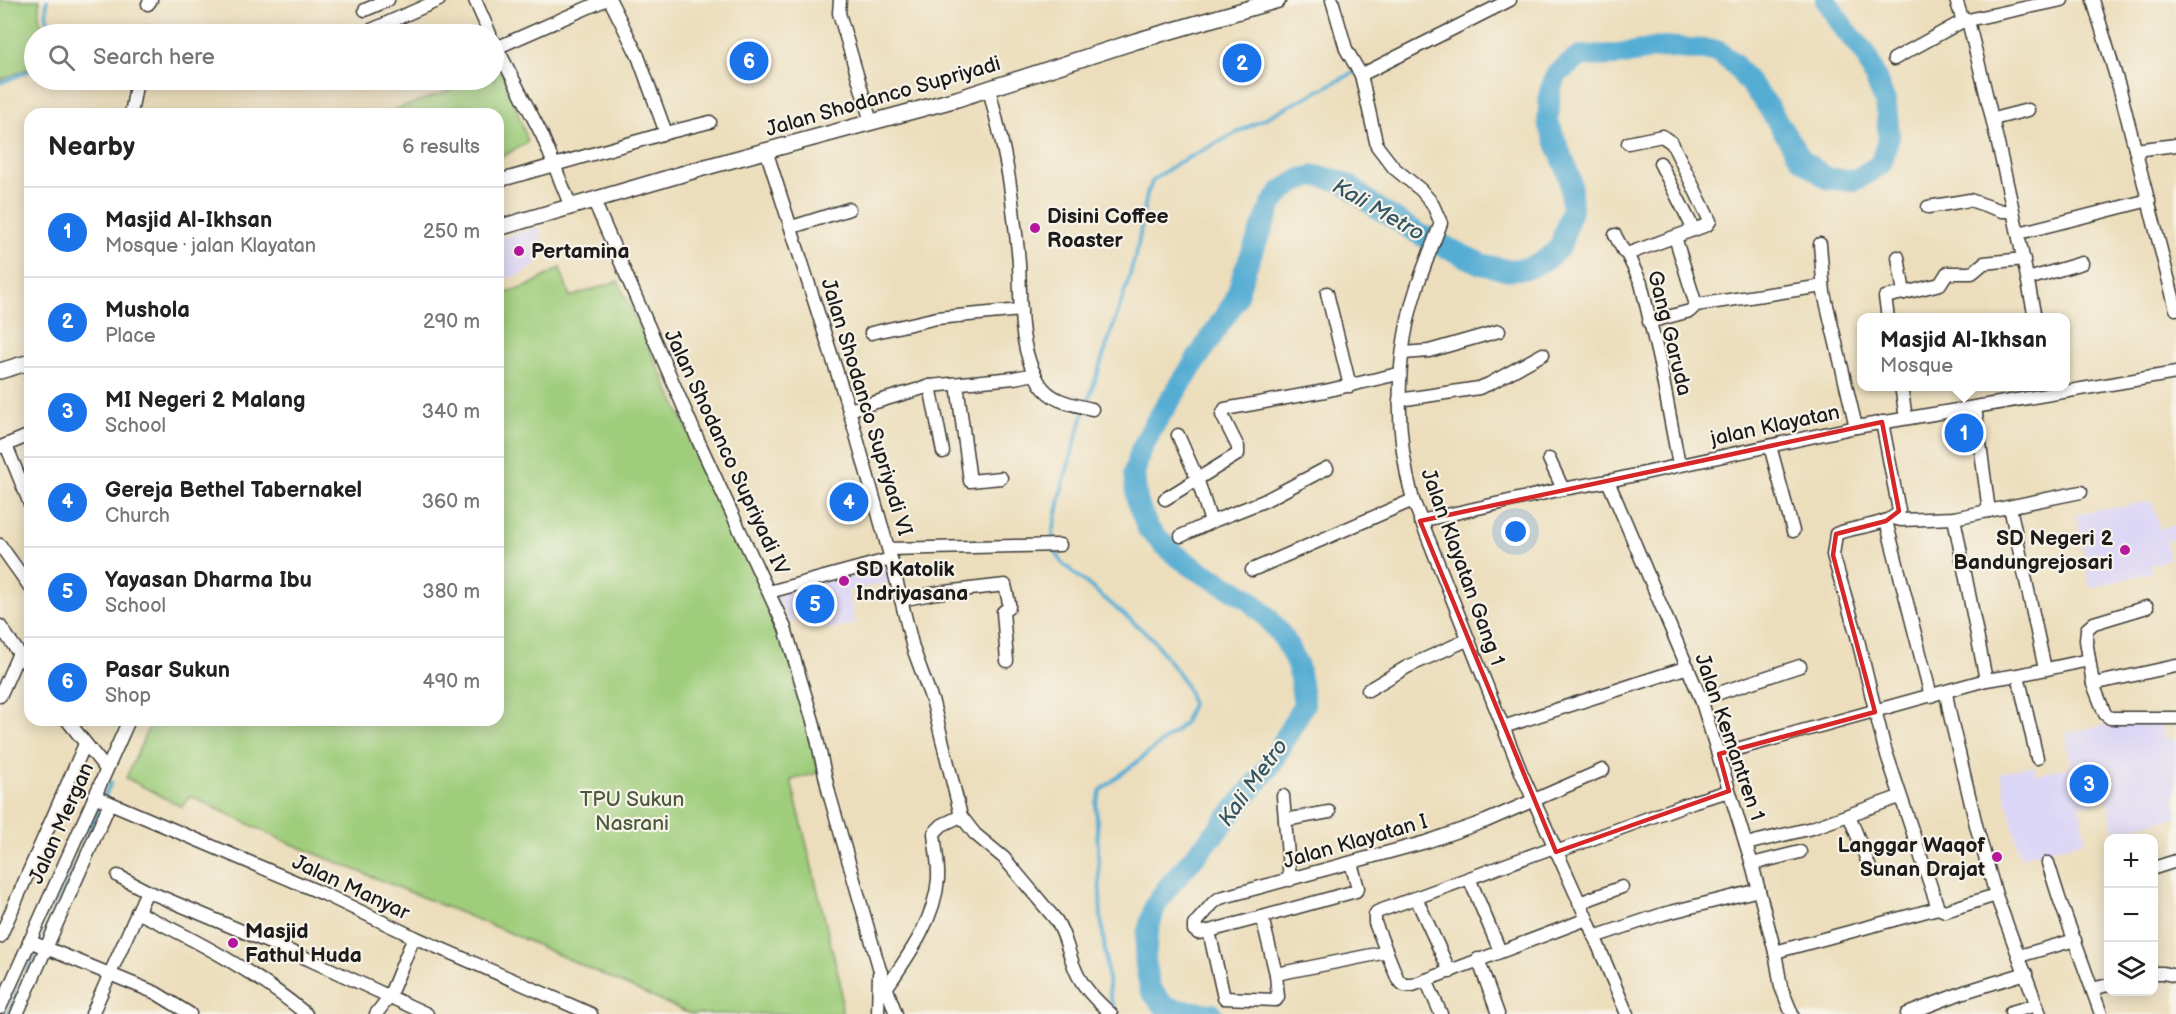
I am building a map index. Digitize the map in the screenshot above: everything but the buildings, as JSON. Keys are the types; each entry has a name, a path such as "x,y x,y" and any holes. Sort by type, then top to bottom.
{"main road":[{"name":"Jalan Shodanco Supriyadi","path":"504,226 766,150 989,89 1137,41 1278,0"},
{"path":"0,371 24,364"}],"street":[{"path":"365,10 388,0"},
{"path":"385,24 439,0"},
{"path":"475,0 486,24"},
{"path":"504,41 605,0"},
{"path":"610,0 638,56 666,133"},
{"path":"840,0 839,12 871,122"},
{"name":"Jalan Klayatan Gang 1","path":"1332,0 1347,49 1359,72 1377,146 1394,168 1421,190 1432,203 1441,223 1412,303 1398,374 1403,454 1413,500 1503,728 1627,1014"},
{"path":"1359,72 1510,0"},
{"path":"1956,0 1966,21 1993,119 2019,233 2034,313"},
{"path":"1894,59 1966,21 2031,3 2062,0"},
{"path":"2093,0 2149,201 2176,309"},
{"path":"504,63 555,164 571,207"},
{"path":"989,89 1007,162 1025,346 1041,386 1053,397 1086,407"},
{"path":"132,108 135,90"},
{"path":"1993,119 2028,110"},
{"path":"504,179 710,122"},
{"path":"1628,143 1662,136 1672,143 1710,222 1707,225 1694,230 1660,164"},
{"path":"2135,150 2176,145"},
{"name":"Jalan Shodanco Supriyadi VI","path":"766,150 849,410 890,554 913,648 933,703 961,816"},
{"path":"1928,207 1970,200 2002,211 2013,211"},
{"name":"Jalan Shodanco Supriyadi IV","path":"594,201 698,440 785,628 813,721 829,793 879,967"},
{"path":"2019,233 2149,201"},
{"path":"792,227 849,209"},
{"name":"Gang Garuda","path":"1679,465 1660,364 1641,283 1627,254 1694,230"},
{"path":"1615,235 1627,254"},
{"path":"1675,237 1696,305"},
{"path":"1820,244 1823,286 1856,427"},
{"path":"1898,257 1904,293"},
{"path":"1887,313 1885,297 1940,284 1947,273 1972,273 1984,263 2024,259"},
{"path":"2028,279 2082,263"},
{"path":"1649,322 1690,311 1696,305 1823,286"},
{"path":"1327,293 1350,386"},
{"path":"872,333 937,318 1021,310"},
{"path":"1403,353 1429,351 1499,331"},
{"path":"1400,400 1464,391 1489,384 1543,354"},
{"name":"jalan Klayatan","path":"2070,387 2176,373"},
{"path":"1165,499 1238,454 1238,447 1222,415 1225,409 1350,386 1398,374"},
{"path":"849,410 930,386 1035,375"},
{"path":"957,384 970,481 973,483 1002,477"},
{"path":"930,386 943,452"},
{"path":"1902,391 1906,418"},
{"name":"jalan Klayatan","path":"1420,521 1856,427 1975,407 2043,391"},
{"path":"1975,407 1989,511"},
{"path":"1882,422 1899,511 1889,519"},
{"path":"1178,435 1197,478 1210,522"},
{"path":"24,437 3,446 24,491"},
{"path":"1770,446 1793,531"},
{"path":"1549,459 1563,489"},
{"path":"1181,536 1273,496 1327,468"},
{"name":"Jalan Kemantren 1","path":"1608,481 1665,620 1701,699 1752,864 1775,952 1781,987 1792,1014"},
{"path":"1938,908 1899,797 1875,712 1857,636 1835,563 1833,543 1836,534 1889,519 1954,518 2081,492"},
{"path":"1252,570 1413,500"},
{"path":"2010,507 2045,669"},
{"path":"1954,518 1986,680"},
{"path":"1889,519 1931,696"},
{"path":"0,545 24,579"},
{"path":"769,592 890,554 1054,545"},
{"path":"901,600 936,593 1005,585 1009,603 1003,612 1007,661"},
{"path":"2147,607 2090,626 2085,634 2093,684 2105,714 2110,718 2176,718"},
{"path":"0,626 24,660"},
{"path":"1368,690 1407,667 1467,640"},
{"path":"0,696 19,653"},
{"path":"1719,754 1946,693 1986,680 2089,660"},
{"path":"1701,699 1800,666"},
{"path":"2093,684 2176,666"},
{"path":"1503,728 1688,667"},
{"path":"2018,675 2037,758"},
{"path":"1946,693 1977,829 1996,895 2038,1010 2011,1012"},
{"path":"72,726 106,769"},
{"name":"Jalan Mergan","path":"0,1008 29,941 102,799 106,769 126,726"},
{"path":"0,938 85,744"},
{"name":"Jalan Klayatan I","path":"1209,931 1198,933 1194,930 1194,925 1220,898 1426,842 1534,802 1602,770"},
{"path":"1587,919 1408,986 1401,983 1375,923 1375,915 1381,909 1469,878 1729,791"},
{"path":"1283,796 1290,880"},
{"path":"1746,844 1812,828 1899,797"},
{"path":"18,1014 46,949 102,799"},
{"name":"Jalan Manyar","path":"102,799 324,894 414,937 591,1014"},
{"path":"1285,820 1329,812"},
{"path":"1849,815 1870,868"},
{"path":"887,987 905,960 933,906 938,876 934,833 942,825 961,816 975,834 1004,858 1063,929 1078,975 1111,1014"},
{"path":"1752,864 1800,852"},
{"path":"2158,867 2176,861"},
{"path":"2048,862 2101,1014"},
{"path":"1262,917 1276,974 1278,997 1276,1000 1224,998 1209,931 1356,891 1358,888 1351,863"},
{"path":"118,876 147,891 308,959 427,1014"},
{"path":"1469,878 1500,951"},
{"path":"1580,903 1622,887"},
{"path":"1594,937 1663,914 1759,890"},
{"path":"92,1014 147,891"},
{"path":"1775,952 1938,908 1945,911 1996,895"},
{"path":"1416,898 1450,972"},
{"path":"138,912 216,953 306,1014"},
{"path":"376,1014 389,997 414,937"},
{"path":"2019,956 2075,940"},
{"path":"29,941 156,993 190,1014"},
{"path":"1276,974 1387,952"},
{"path":"1478,959 1498,1014"},
{"path":"879,967 896,1014"},
{"path":"878,1014 879,967"},
{"path":"1906,1014 1964,992 2026,973"},
{"path":"2158,973 2176,976"},
{"path":"1426,980 1441,1014"},
{"path":"2092,989 2104,986"}],"highlighted area":[{"path":"1882,422 1899,511 1886,521 1836,534 1833,555 1875,712 1719,754 1729,791 1556,852 1420,521"}],"shaded area":[{"name":"Pertamina","path":"541,227 539,256 535,266 519,275 504,279 504,237"},
{"name":"SD Negeri 2 Bandungrejosari","path":"2152,501 2160,529 2176,525 2176,538 2166,542 2170,559 2150,565 2152,572 2090,588 2076,514"},
{"path":"888,562 893,581 847,591 856,624 827,630 821,614 788,622 776,594"},
{"path":"2128,720 2161,721 2164,739 2176,738 2176,793 2174,794 2176,818 2114,831 2107,800 2079,805 2086,841 2020,857 2000,773 2034,765 2036,775 2071,766 2066,733"}],"green space":[{"path":"0,0 40,0 39,18 41,24 24,24 24,70 0,80"},
{"path":"504,74 528,142 504,156 504,108 399,108 450,90 504,90"},
{"name":"TPU Sukun Nasrani","path":"560,268 570,297 618,281 779,626 808,721 818,773 791,780 841,986 842,1014 690,1014 510,933 282,840 190,796 182,807 126,778 149,726 504,726 504,294 528,286"}],"waterway":[{"path":"47,0 46,14 49,24"},
{"name":"Kali Metro","path":"1212,1014 1176,1010 1163,1005 1150,989 1145,960 1147,935 1155,906 1168,887 1270,766 1304,704 1298,666 1285,640 1268,618 1246,597 1197,570 1173,553 1148,529 1137,501 1134,474 1141,450 1155,423 1235,301 1246,267 1272,204 1282,191 1301,179 1316,176 1337,180 1419,234 1481,264 1507,270 1528,268 1545,260 1560,247 1572,209 1570,178 1548,122 1550,92 1557,73 1581,56 1618,55 1664,47 1717,51 1733,63 1765,102 1801,159 1828,179 1855,180 1880,165 1889,137 1886,104 1865,53 1842,26 1826,0"},
{"path":"1115,1011 1110,996 1101,917 1096,804 1101,790 1184,723 1192,704 1183,680 1152,638 1061,562 1056,551 1053,533 1063,484 1080,425 1128,282 1138,245 1147,194 1153,180 1176,164 1357,71"},
{"path":"0,83 24,73"},
{"path":"44,935 111,782"},
{"path":"8,1014 36,952"}],"place":[{"name":"Pasar Sukun","path":"749,61"},
{"name":"Mushola","path":"1242,63"},
{"name":"Disini Coffee Roaster","path":"1035,228"},
{"name":"Pertamina","path":"519,251"},
{"name":"Masjid Al-Ikhsan","path":"1964,433"},
{"name":"Gereja Bethel Tabernakel","path":"849,502"},
{"name":"SD Negeri 2 Bandungrejosari","path":"2125,550"},
{"name":"SD Katolik Indriyasana","path":"844,581"},
{"name":"Yayasan Dharma Ibu","path":"815,604"},
{"name":"MI Negeri 2 Malang","path":"2089,784"},
{"name":"Langgar Waqof Sunan Drajat","path":"1997,857"},
{"name":"Masjid Fathul Huda","path":"233,943"}]}
